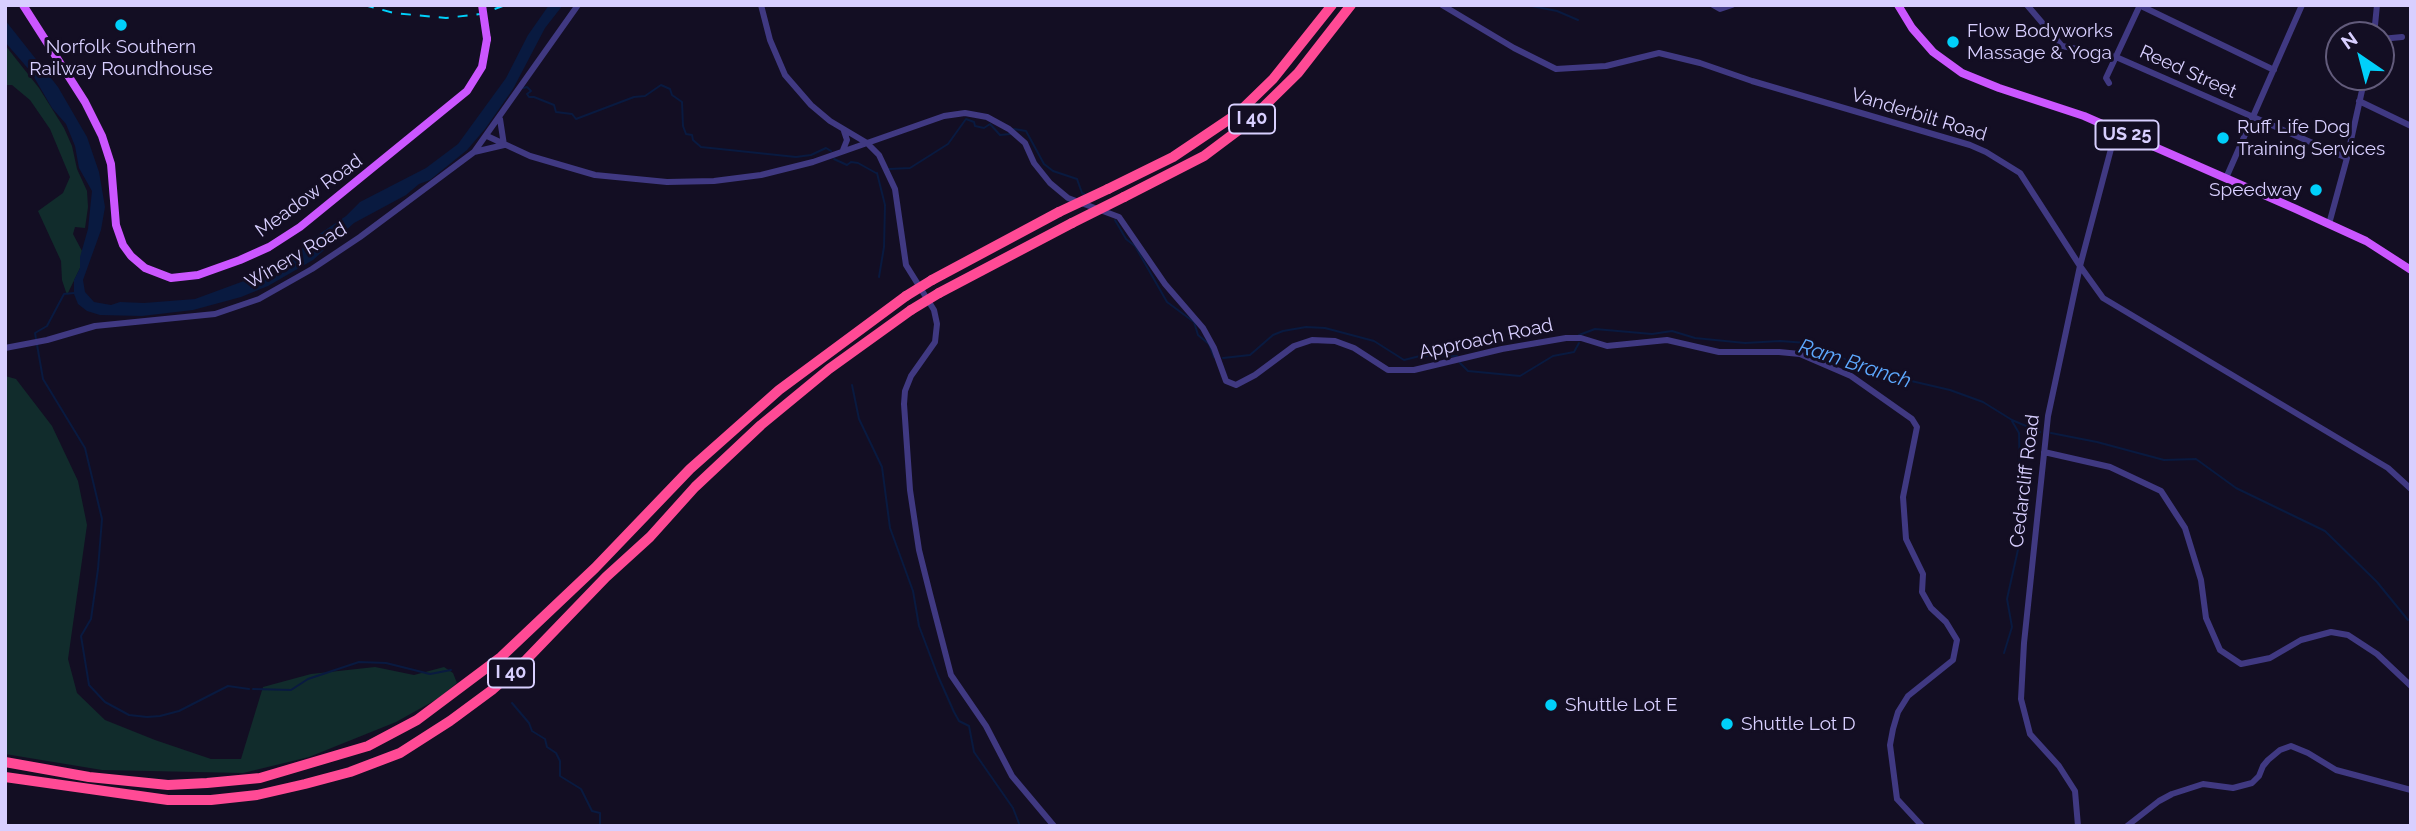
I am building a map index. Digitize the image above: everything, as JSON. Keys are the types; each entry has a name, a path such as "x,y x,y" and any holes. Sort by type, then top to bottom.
{"highway":[{"name":"I 40","path":"5,762 89,777 168,785 260,778 368,746 417,720 501,657 594,568 690,469 779,390 906,296 932,280 1059,212 1184,150 1237,114 1282,69 1332,5"},
{"name":"I 40","path":"5,777 167,800 211,800 257,795 339,775 400,753 492,690 526,660 606,577 650,537 695,488 761,425 829,369 939,293 1203,156 1244,126 1298,73 1350,5"}],"main road":[{"name":"Meadow Road","path":"23,5 97,125 111,164 116,225 123,245 145,268 155,274 175,278 198,275 269,247 309,220 467,91 482,67 487,38 482,5"},
{"name":"US 25","path":"1898,5 1912,28 1933,52 1962,73 1998,88 2067,109 2226,178 2366,241 2411,270"}],"street":[{"name":"Winery Road","path":"5,348 47,340 95,326 215,314 259,299 312,269 351,244 474,152 578,5"},
{"path":"761,5 770,40 785,75 811,105 844,131 867,143 879,155 895,189 906,265 933,310 937,324 935,342 911,376 905,391 903,419 919,550 951,675 986,726 1012,776 1054,826"},
{"name":"Vanderbilt Road","path":"1442,5 1514,48 1556,69 1606,66 1659,53 1970,145 2020,173 2103,298 2388,468 2411,489"},
{"path":"1713,5 1720,9 1732,5"},
{"name":"Reed Street","path":"2027,5 2062,46 2116,57 2347,158"},
{"path":"2109,83 2106,79 2140,5 2274,71"},
{"path":"2226,178 2302,5"},
{"path":"2395,38 2402,37"},
{"path":"2329,224 2362,91"},
{"path":"2359,101 2411,126"},
{"name":"Approach Road","path":"867,143 944,116 965,113 987,117 1009,129 1025,143 1034,163 1068,198 1119,218 1165,284 1203,328 1214,348 1226,381 1236,384 1255,375 1294,346 1312,340 1335,341 1354,348 1388,370 1414,370 1502,349 1581,338 1607,346 1667,340 1718,352 1800,354 1850,376 1912,419 1917,427 1903,497 1906,539 1923,574 1922,592 1931,608 1946,622 1957,640 1953,660 1908,696 1892,729 1890,745 1897,799 1922,826"},
{"path":"500,117 504,145"},
{"name":"Cedarcliff Road","path":"2078,826 2075,791 2059,766 2030,734 2021,699 2025,611 2048,416 2080,266 2116,130"},
{"path":"843,150 848,140 844,131"},
{"path":"487,136 530,156 595,175 667,183 761,175 813,162 867,143"},
{"path":"474,152 504,145"},
{"path":"2044,452 2110,467 2161,491 2185,528 2201,580 2207,618 2220,650 2241,664 2270,658 2301,640 2331,632 2348,635 2377,653 2411,685"},
{"path":"2127,826 2172,794 2203,784 2232,788 2252,783 2268,760 2280,750 2291,746 2336,770 2411,790"}],"green space":[{"path":"5,45 39,88 64,128 87,191 85,228 75,227 73,234 82,251 80,268 67,295 62,280 61,261 38,211 63,193 70,177 50,129 30,100 12,85 5,85"},
{"path":"5,376 16,379 52,426 78,481 87,525 68,659 77,693 105,720 211,759 241,759 263,687 311,674 375,667 414,675 444,667 453,673 457,683 439,698 396,722 309,757 243,773 102,770 5,754"}],"water":[{"path":"549,5 563,5 545,28 513,89 467,150 430,180 354,223 313,260 268,286 241,297 193,310 142,316 100,315 87,311 78,304 74,294 74,280 80,268 80,257 88,229 92,191 79,168 75,146 66,124 52,108 31,72 5,42 5,20 58,87 87,137 99,172 105,207 101,230 83,280 85,292 94,302 111,305 120,302 195,299 263,274 288,262 312,239 346,216 360,202 426,168 458,144 506,78 528,35"}],"waterway":[{"path":"1527,5 1557,11 1578,20"},
{"name":"Ram Branch","path":"523,88 527,87 531,91 527,94 529,97 554,105 556,112 572,114 576,119 634,97 645,96 661,85 670,89 672,95 682,102 686,134 692,135 693,140 701,147 796,157 811,155 826,148 831,151"},
{"name":"Ram Branch","path":"889,169 910,168 948,144 966,119 974,122 975,126 984,128 990,124 1000,135 1010,134"},
{"name":"Ram Branch","path":"1014,129 1026,131 1044,164 1053,171 1077,179 1082,193 1086,195"},
{"name":"Ram Branch","path":"834,159 847,165 851,162 858,163 876,173"},
{"path":"877,173 885,205 884,247 879,277"},
{"name":"Ram Branch","path":"1115,220 1126,239 1135,246 1167,302 1194,322 1198,335 1209,344 1214,357"},
{"path":"74,293 64,294 47,326 35,333 43,379 85,448 102,519 91,619 81,636 89,685 105,702 129,715 147,717 179,711 228,686 249,689"},
{"name":"Ram Branch","path":"1223,358 1250,355 1273,335 1306,327 1325,328 1374,341 1404,360 1420,356 1457,356"},
{"name":"Ram Branch","path":"1579,335 1595,329 1652,334 1672,331 1695,338 1745,343 1807,343 1836,354 1864,370 1950,390 1983,402 2012,420 2040,432"},
{"name":"Ram Branch","path":"1460,363 1468,371 1520,376 1553,356 1574,352 1579,343"},
{"path":"852,385 859,419 882,467 890,528 913,591 919,626 938,676 959,721 969,726 974,752 1013,808 1020,826"},
{"path":"2012,421 2019,433 2020,483"},
{"name":"Ram Branch","path":"2051,433 2164,460 2196,459 2236,488 2325,531 2377,582 2408,620"},
{"path":"2004,653 2012,627 2007,599 2021,536 2020,491"},
{"path":"253,689 291,690 308,679 359,662 386,663 430,674 451,670"},
{"path":"512,703 529,723 532,731 545,739 547,747 556,753 560,761 560,776 581,789 592,811 600,813 600,826"}],"railway":[{"path":"364,5 394,13 446,18 480,14 506,5"}],"place":[{"name":"Norfolk Southern Railway Roundhouse","path":"121,25"},
{"name":"Flow Bodyworks Massage & Yoga","path":"1953,42"},
{"name":"Ruff Life Dog Training Services","path":"2223,138"},
{"name":"Speedway","path":"2316,190"},
{"name":"Shuttle Lot E","path":"1551,705"},
{"name":"Shuttle Lot D","path":"1727,724"}]}
